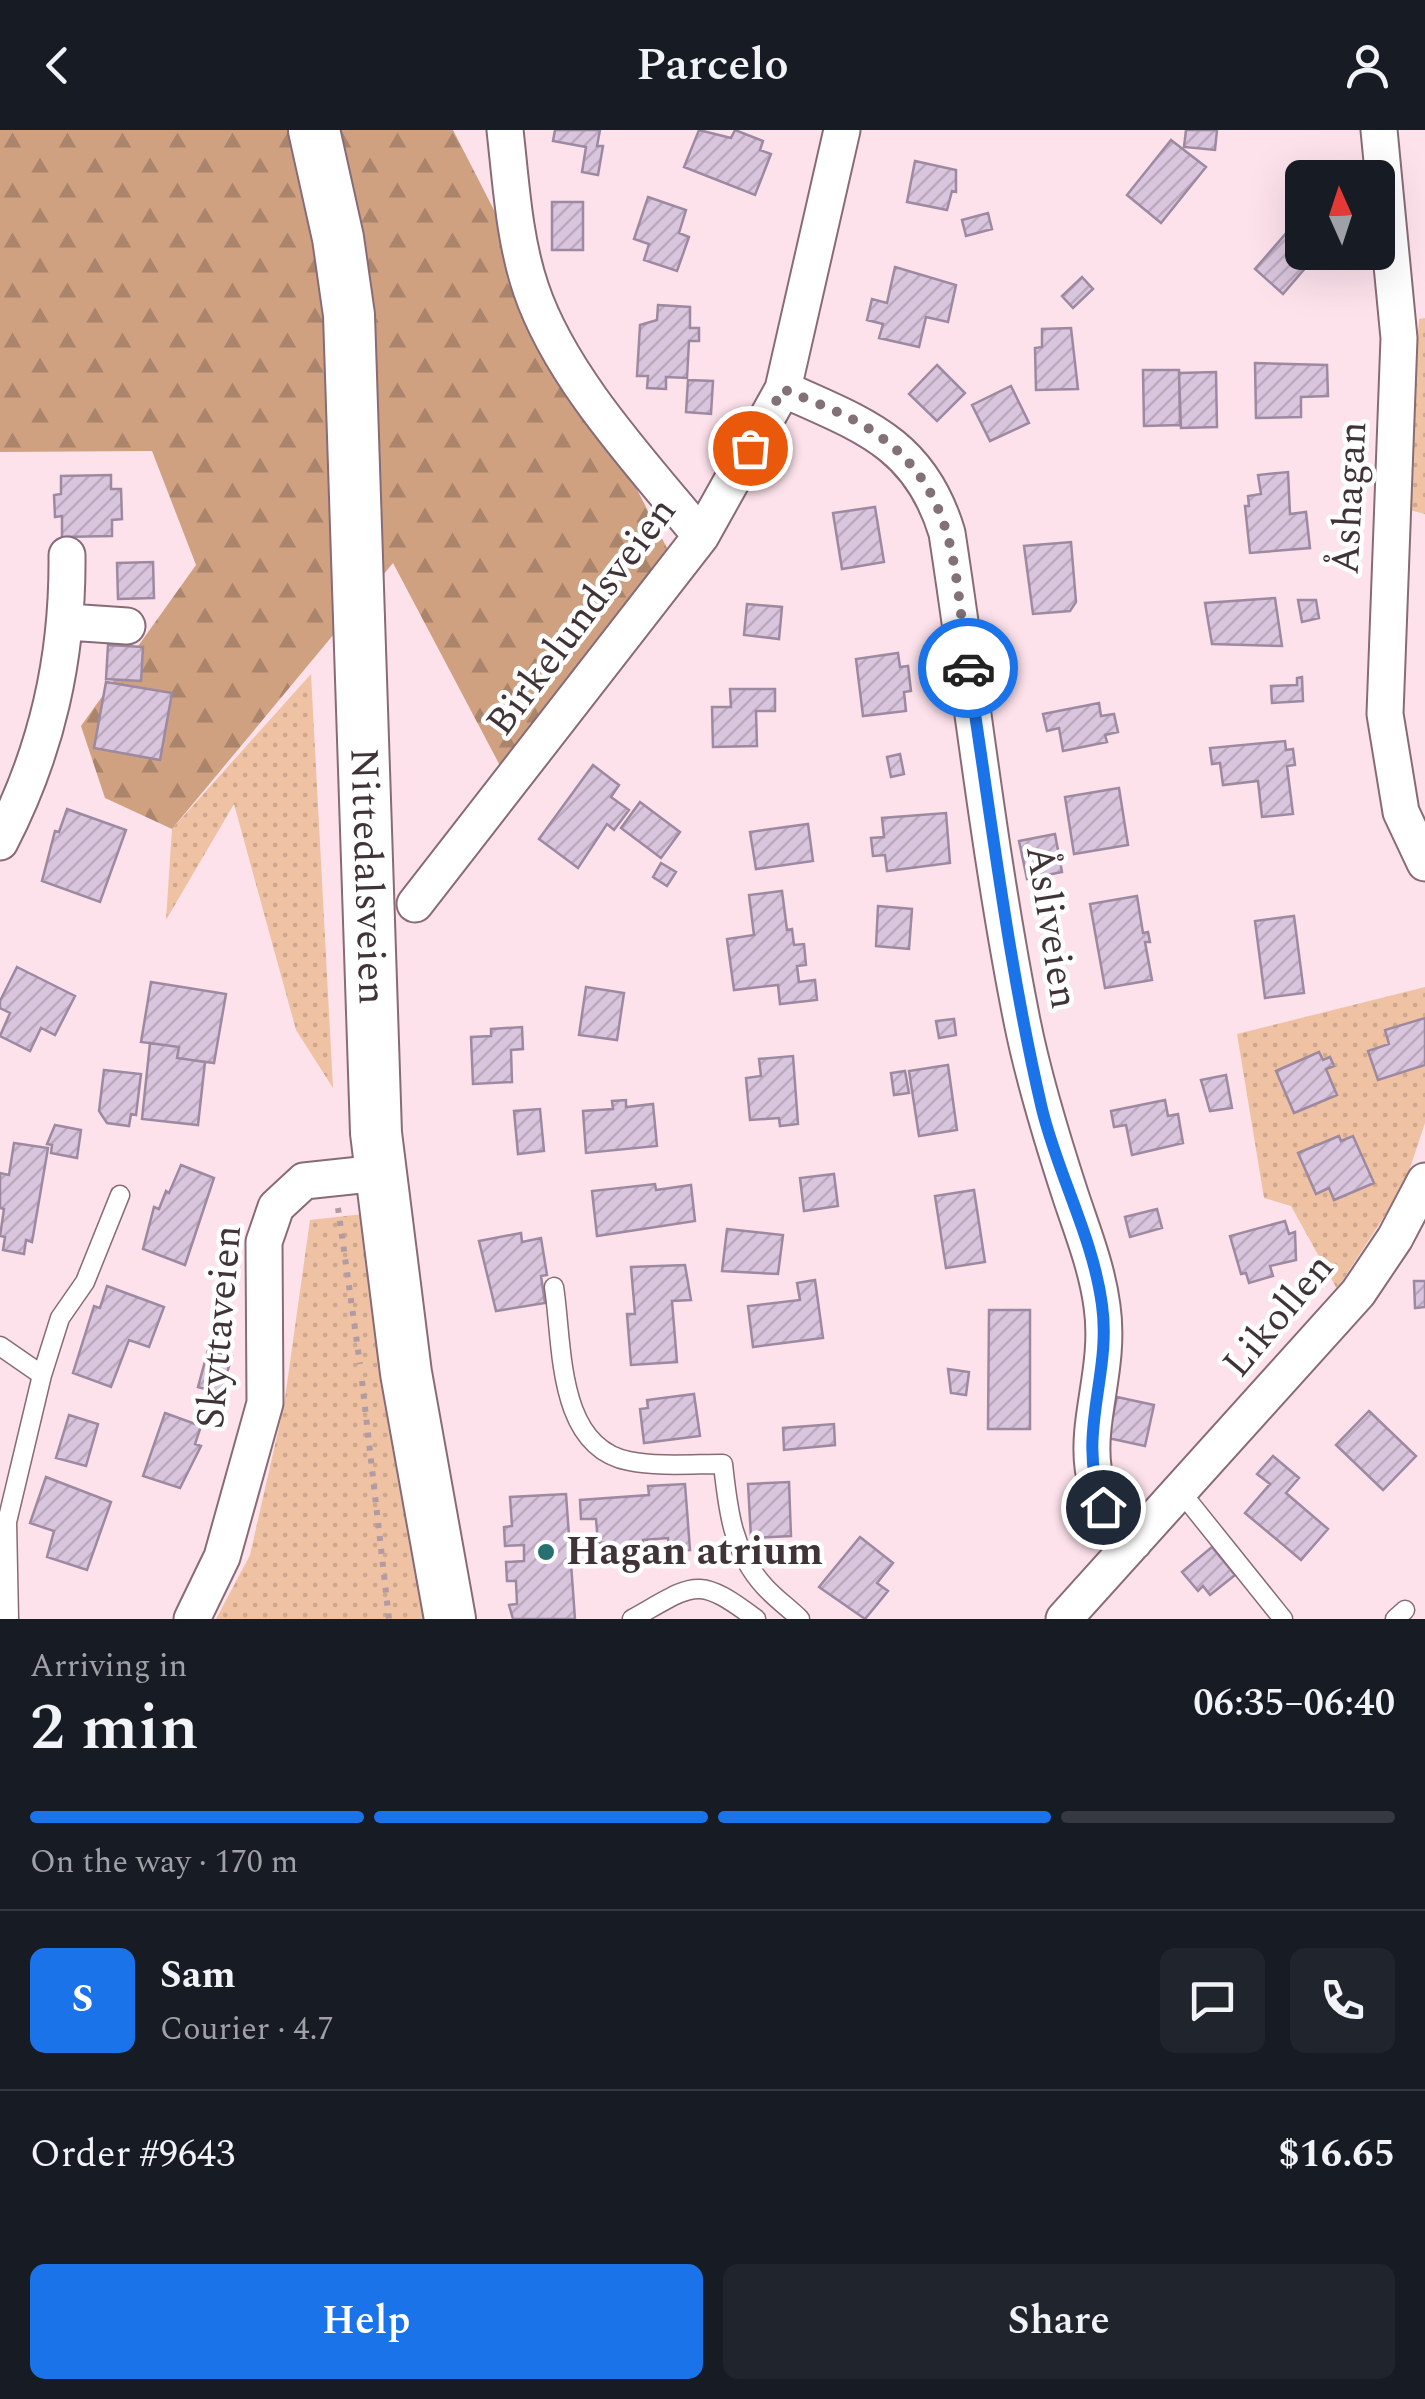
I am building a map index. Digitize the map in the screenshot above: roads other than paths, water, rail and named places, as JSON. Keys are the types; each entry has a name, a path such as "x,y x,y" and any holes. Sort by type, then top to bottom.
{"main road":[{"name":"Nittedalsveien","path":"314,130 338,238 350,328 372,1082 379,1173 406,1373 450,1619"}],"street":[{"path":"505,130 516,226 531,291 564,355 622,440 701,536"},
{"name":"Birkelundsveien","path":"415,904 701,536 783,389 842,130"},
{"name":"Åshagan","path":"1379,130 1399,338 1384,714 1402,812 1425,863"},
{"name":"Åsliveien","path":"783,389 866,427 916,466 936,495 947,534 1022,1021 1044,1114 1095,1268 1103,1308 1104,1343 1090,1467 1103,1507 1134,1542"},
{"path":"0,842 30,784 56,690 68,622 67,556"},
{"path":"68,622 128,626"},
{"name":"Skyttaveien","path":"192,1619 222,1557 265,1403 264,1242 276,1207 304,1181 379,1173"},
{"name":"Likollen","path":"1064,1619 1358,1292 1395,1238 1425,1181"}],"lane":[{"path":"9,1619 6,1522 42,1375 60,1318 85,1282 120,1195"},
{"path":"554,1287 573,1416 594,1445 626,1461 723,1464 729,1522 743,1558 766,1588 800,1619"},
{"path":"0,1346 42,1375"},
{"path":"1181,1492 1283,1619"},
{"path":"632,1619 694,1586 717,1590 756,1619"}],"place":[{"name":"Hagan atrium","path":"546,1552"}]}
